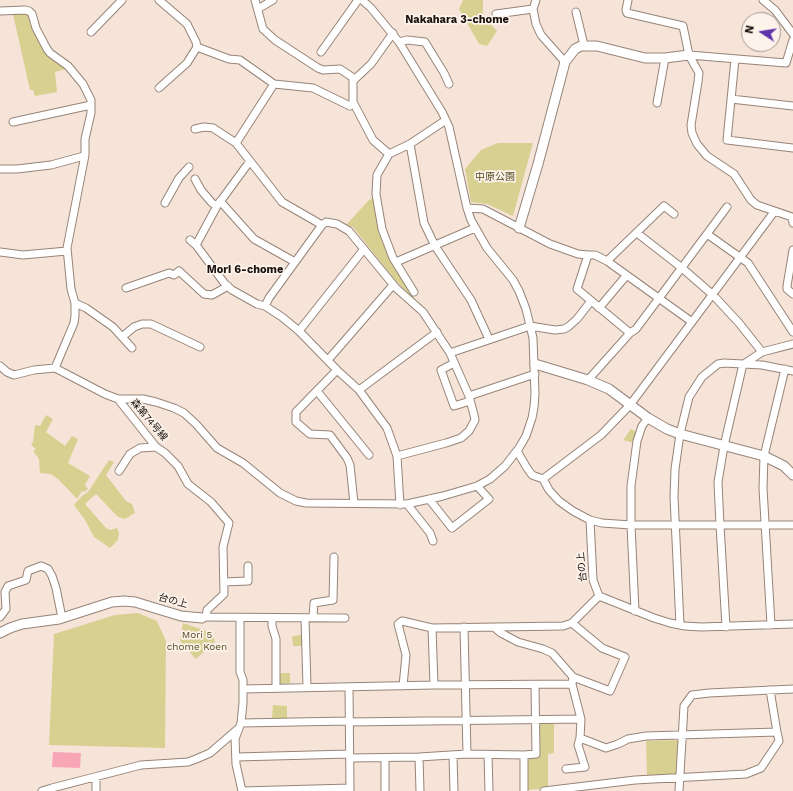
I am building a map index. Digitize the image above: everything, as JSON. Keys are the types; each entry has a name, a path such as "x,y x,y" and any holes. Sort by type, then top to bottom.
{"street":[{"path":"91,32 122,0"},
{"path":"159,0 188,24 197,47 187,63 159,88"},
{"path":"255,0 263,29 275,40 318,68 323,70 340,69 355,79"},
{"path":"258,9 273,0"},
{"path":"321,52 358,0"},
{"path":"0,366 7,372 14,375 34,370 55,368 105,394 118,399 137,398 174,408 184,413 196,424 217,448 243,463 280,492 296,501 306,503 404,504 455,493 477,486 490,479 506,466 526,436 532,418 535,394 535,364 533,338 526,309 519,290 513,280 487,248 475,228 467,208 450,127 425,83 393,33 362,0"},
{"path":"536,0 533,9 536,24 541,35 565,62"},
{"path":"628,0 626,10 627,13 683,26 689,55 698,74 691,125 696,144 707,156 734,174 752,196 757,205 792,218"},
{"path":"763,0 775,10 793,34"},
{"path":"496,14 533,9"},
{"path":"0,10 29,11 32,14 36,28 47,49 50,53 68,66 83,84 91,100 91,113 85,139 78,195 68,238 67,251 74,303 74,323 55,368"},
{"path":"576,12 584,45"},
{"path":"389,154 373,140 354,102 353,81 372,64 393,33"},
{"path":"399,42 407,40 426,42 449,84"},
{"path":"518,228 538,164 565,62 575,49 584,45 597,46 645,58 665,58 689,55 786,63 793,40"},
{"path":"197,47 229,59 240,60 274,84 313,88 350,106"},
{"path":"657,103 665,58"},
{"path":"734,59 727,140 793,148"},
{"path":"236,143 274,84"},
{"path":"731,100 793,106"},
{"path":"13,122 91,105"},
{"path":"414,292 396,262 382,230 376,194 377,175 389,154 410,144 446,120"},
{"path":"195,129 204,127 213,128 236,143 282,202 322,225"},
{"path":"410,144 423,217 435,246 471,300 489,339"},
{"path":"0,169 17,169 52,165 84,156"},
{"path":"250,161 193,242 232,290 257,304 265,306 282,317 299,331 337,370 360,390 387,428 398,456 404,504 430,533 433,542"},
{"path":"164,203 179,178 190,167"},
{"path":"195,179 201,190 212,202 219,203 254,239 295,262"},
{"path":"607,261 664,206 674,214"},
{"path":"588,380 630,333 636,329 727,206"},
{"path":"467,208 483,209 550,244 578,254 595,255 607,261 692,322"},
{"path":"542,480 601,435 630,405 774,212"},
{"path":"265,306 295,262 322,225 326,222 337,224 349,230 393,285 419,307 450,353 469,398 475,420 469,431 461,438 398,456"},
{"path":"396,262 475,228"},
{"path":"637,233 713,294 762,352"},
{"path":"707,234 748,263 793,332"},
{"path":"299,331 364,249"},
{"path":"793,250 787,289 793,294"},
{"path":"0,252 23,255 67,251"},
{"path":"588,255 577,289 630,333"},
{"path":"126,288 169,274 174,274 178,271 204,294 212,295 228,286"},
{"path":"599,308 626,276"},
{"path":"328,360 393,285"},
{"path":"450,353 530,326 555,330 564,329 578,319 591,301"},
{"path":"74,303 86,308 113,327 132,348"},
{"path":"122,337 134,327 142,324 151,324 200,347"},
{"path":"360,390 437,332"},
{"path":"726,627 718,482 724,446 743,364 762,352 793,344"},
{"path":"454,363 441,370 454,406 469,398 535,374"},
{"path":"535,364 588,380 609,389 659,425 680,434 764,456 784,466 793,475"},
{"path":"680,625 674,469 680,434 689,397 702,377 718,364 762,365 793,371"},
{"path":"771,625 763,488 764,456 785,369"},
{"path":"337,370 296,412 296,422 310,434 330,435 347,458 350,465 354,504"},
{"path":"318,391 369,455"},
{"name":"森第74号線","path":"118,399 156,447 178,466 188,484 211,502 229,523 223,547 224,594 207,610 204,618"},
{"path":"635,610 631,526 631,486 633,461 637,441 642,426 648,418"},
{"path":"119,471 130,454 140,448 156,447"},
{"path":"517,451 526,468 542,480 558,501 590,520 602,523 631,526 793,525"},
{"path":"429,499 452,528 489,499 477,486"},
{"name":"台の上","path":"590,520 593,580 599,596"},
{"path":"313,617 314,603 333,600 334,557"},
{"path":"0,617 6,608 5,592 8,586 26,580 28,571 41,566 48,569 52,576 62,618"},
{"path":"224,582 248,581 248,566"},
{"path":"404,686 406,655 398,624 402,621 432,628 563,626 572,623 599,596 660,620 680,625 726,627 793,624"},
{"name":"台の上","path":"0,633 22,624 62,618 112,602 124,601 135,602 181,616 204,618 345,618"},
{"path":"240,618 240,672 243,680 243,688 240,726 235,739 236,764 242,791 350,789 349,687"},
{"path":"272,618 272,626 276,639 276,687"},
{"path":"305,618 307,687"},
{"path":"243,688 404,686 434,684 535,685 573,681 610,692 625,657 602,648 572,623"},
{"path":"432,628 434,684"},
{"path":"464,628 467,754"},
{"path":"495,628 518,642 552,653 573,681 580,719 580,738 578,745 585,767 566,769"},
{"path":"236,757 350,756 385,758 453,756 467,754 536,754 535,685"},
{"path":"679,791 684,706 692,695 793,689"},
{"path":"544,791 635,780 680,779 746,774 753,772 761,768 779,741 770,690"},
{"path":"42,791 52,790 141,765 188,762 210,754 240,726 349,722 580,719"},
{"path":"580,738 606,748 628,739 646,736 777,732"},
{"path":"488,755 489,791"},
{"path":"524,755 524,791"},
{"path":"453,756 454,791"},
{"path":"419,757 420,791"},
{"path":"385,758 385,791"},
{"path":"96,777 96,791"}],"green space":[{"path":"463,0 483,0 483,16 497,31 487,46 479,44 459,9"},
{"path":"20,12 28,14 31,18 32,26 66,69 55,72 57,92 35,96 33,90 30,90 13,14"},
{"name":"中原公園","path":"498,143 533,143 513,216 487,204 471,202 465,169 481,150"},
{"path":"374,197 378,226 392,262 416,301 395,280 353,227 346,225 368,201"},
{"path":"46,415 53,419 46,432 65,446 72,436 78,439 68,463 90,476 85,485 88,489 84,492 82,491 77,499 59,480 51,474 40,473 39,459 33,451 36,449 31,445 33,442 35,425 40,426"},
{"path":"631,429 638,433 634,443 623,440"},
{"path":"109,460 114,462 106,475 126,501 132,504 135,513 125,519 118,517 96,494 85,504 106,528 110,530 117,528 119,533 118,540 110,548 94,537 85,520 74,505 88,492"},
{"path":"138,613 157,621 166,641 165,748 49,745 54,634 115,615"},
{"name":"Mori 5 chome Koen","path":"183,623 212,633 215,642 196,659 180,641"},
{"path":"302,635 302,646 293,646 292,636"},
{"path":"278,673 290,673 290,683 280,684 278,681"},
{"path":"273,705 287,706 287,718 272,718"},
{"path":"554,721 554,753 548,754 548,788 528,790 527,758 539,758 539,722"},
{"path":"679,740 676,775 647,775 646,741"}],"shaded area":[{"path":"53,752 81,753 80,768 52,767"}],"district":[{"name":"Nakahara 3-chome","path":"457,20"},
{"name":"Mori 6-chome","path":"245,270"}]}
